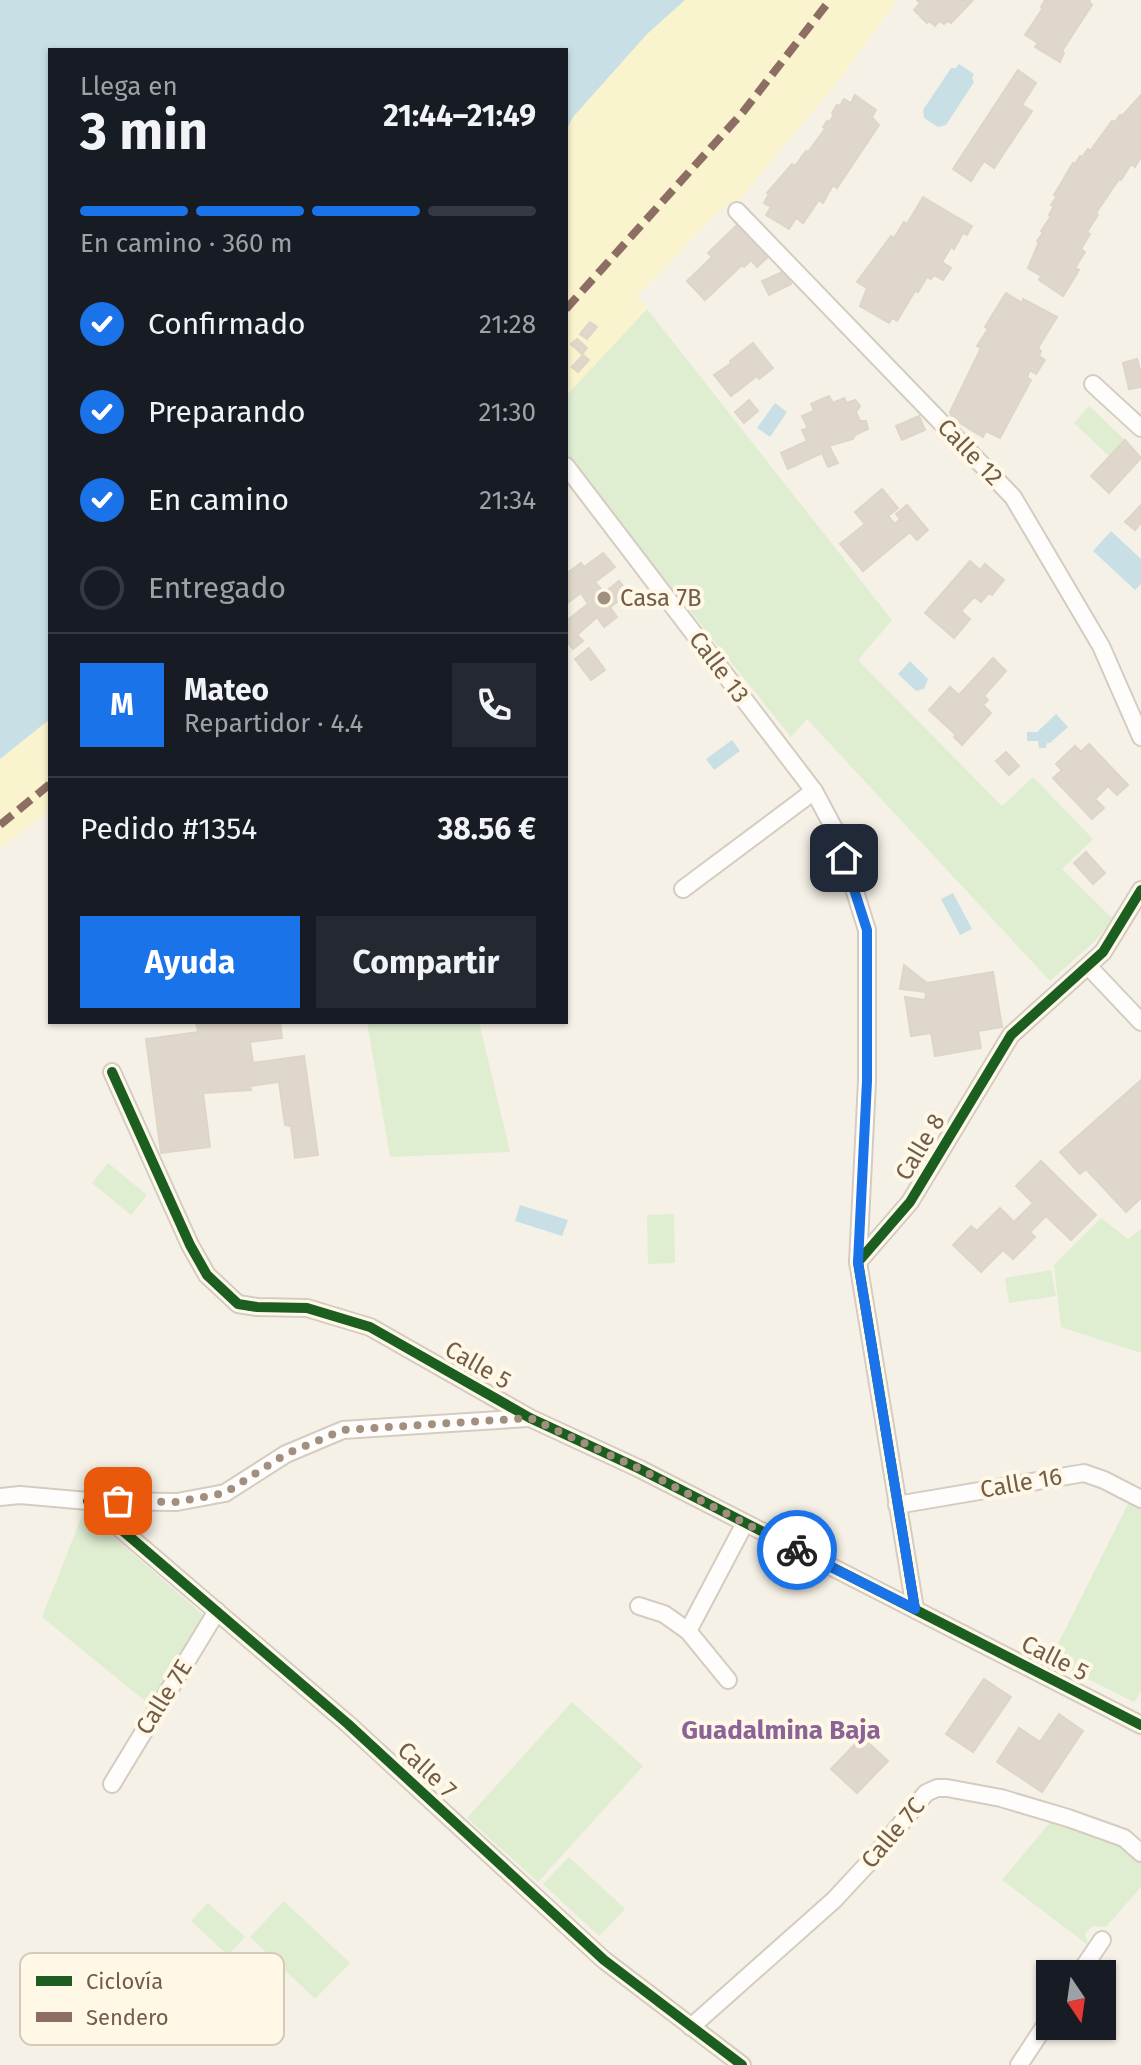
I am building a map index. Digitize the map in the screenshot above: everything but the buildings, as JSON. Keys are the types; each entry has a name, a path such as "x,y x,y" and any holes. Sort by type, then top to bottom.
{"street":[{"name":"Calle 12","path":"737,211 1013,497 1101,646 1141,737"},
{"path":"1093,384 1141,428"},
{"name":"Calle 13","path":"568,469 814,791 837,834 867,930 867,1081 858,1262"},
{"path":"683,889 814,791"},
{"name":"Calle 8","path":"858,1262 910,1202 1011,1035 1103,952 1141,890"},
{"path":"1089,967 1141,1022"},
{"name":"Calle 5","path":"112,1072 190,1245 207,1275 238,1304 307,1308 370,1327 530,1418 640,1469 1141,1725"},
{"path":"858,1262 915,1609"},
{"path":"0,1497 20,1495 88,1501 177,1502 225,1493 286,1454 343,1430 530,1418"},
{"name":"Calle 16","path":"897,1505 1084,1473 1141,1499"},
{"name":"Calle 7","path":"88,1501 348,1724 604,1960 742,2065"},
{"path":"688,1631 745,1523"},
{"path":"639,1606 664,1614 688,1631 728,1680"},
{"name":"Calle 7E","path":"112,1784 217,1611"},
{"name":"Calle 7C","path":"691,2027 834,1900 926,1793 937,1788 1001,1798 1068,1818 1124,1838 1141,1853"},
{"path":"1088,1960 1102,1940"},
{"path":"1019,2065 1036,2039"}],"green space":[{"path":"647,309 892,620 858,660 1002,806 1033,777 1093,839 1062,869 1113,919 1096,940 1050,981 807,719 791,737 574,466 568,454 568,393"},
{"path":"1089,406 1125,440 1109,456 1074,423"},
{"path":"367,1024 479,1024 510,1152 390,1157"},
{"path":"108,1163 147,1195 131,1215 92,1183"},
{"path":"674,1214 675,1263 648,1264 647,1215"},
{"path":"1101,1218 1128,1239 1141,1229 1141,1353 1061,1327 1054,1265"},
{"path":"1051,1270 1056,1296 1009,1303 1005,1278"},
{"path":"1129,1502 1141,1509 1141,1691 1134,1702 1050,1660"},
{"path":"84,1511 204,1616 150,1705 42,1617"},
{"path":"572,1702 643,1766 538,1882 467,1818"},
{"path":"1052,1820 1119,1843 1141,1861 1141,1887 1106,1927 1093,1926 1085,1933 1088,1945 1002,1880"},
{"path":"569,1857 625,1909 599,1936 543,1884"},
{"path":"284,1901 350,1963 315,1999 284,1969 284,1953 267,1953 250,1937"},
{"path":"208,1903 245,1937 230,1953 226,1953 191,1921"}],"sand":[{"path":"685,0 898,0 841,78 736,204 724,207 637,296 647,309 568,394 568,127 573,117 647,34"},
{"path":"48,721 48,812 0,849 0,759"}],"water":[{"path":"0,0 685,0 647,34 573,117 568,127 568,48 48,48 48,721 0,759"},
{"path":"959,64 974,74 974,82 946,125 938,127 924,118 923,110 951,68"},
{"path":"775,403 787,412 770,437 757,428"},
{"path":"1111,531 1141,559 1141,584 1135,590 1093,551"},
{"path":"910,661 928,679 924,689 916,691 898,674"},
{"path":"1056,714 1068,727 1047,743 1046,748 1039,748 1038,741 1027,741 1027,732 1037,732"},
{"path":"732,740 740,751 714,770 706,759"},
{"path":"953,893 972,929 960,935 941,899"},
{"path":"520,1205 568,1220 562,1236 515,1221"}],"marked path":[{"path":"568,307 743,112 830,0"},
{"path":"0,825 48,786"}],"cycle path":[{"path":"915,1609 858,1262 910,1202 1011,1035 1103,952 1141,890"},
{"path":"112,1072 190,1245 207,1275 238,1304 307,1308 370,1327 530,1418 640,1469 1141,1725"},
{"path":"88,1501 348,1724 604,1960 742,2065"}],"way so far":[{"path":"118,1501 177,1502 225,1493 286,1454 343,1430 530,1418 640,1469 797,1550"}],"place":[{"name":"Casa 7B","path":"604,598"}],"district":[{"name":"Guadalmina Baja","path":"781,1730"}],"route":[{"path":"797,1550 915,1609 858,1262 867,1081 867,930 844,858"}]}
